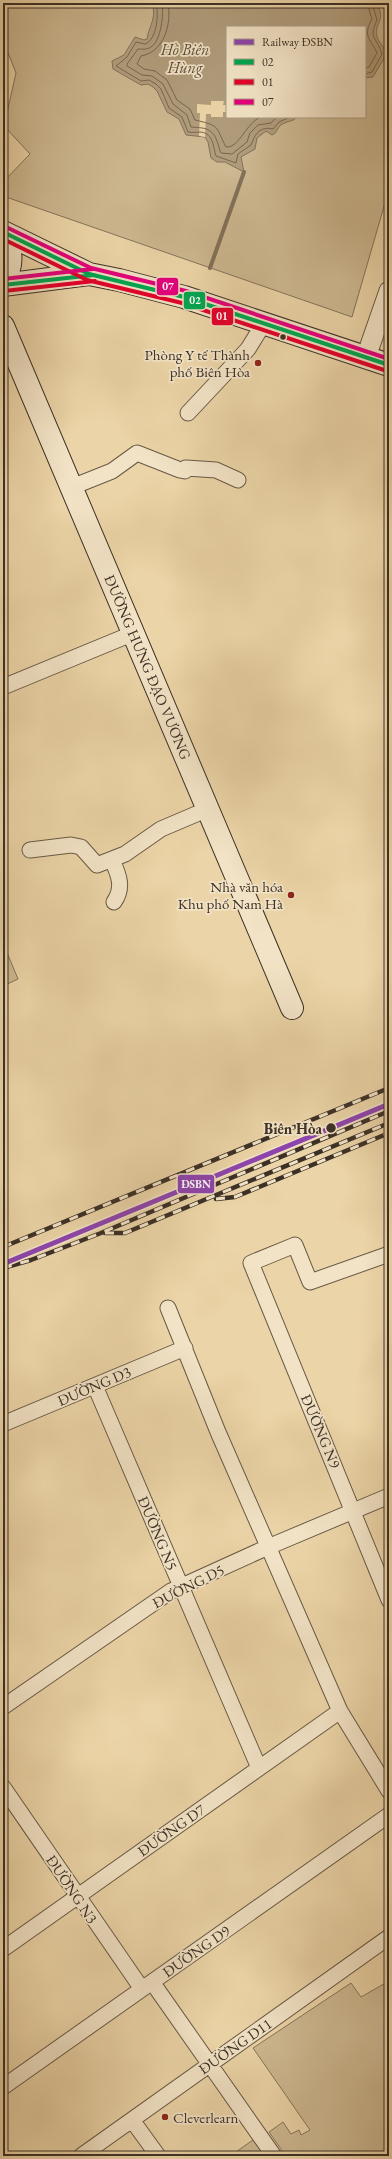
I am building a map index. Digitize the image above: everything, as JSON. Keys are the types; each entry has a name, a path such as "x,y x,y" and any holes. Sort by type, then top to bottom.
{"main road":[{"path":"3,233 89,274 166,292 389,365"},
{"path":"3,233 9,246 11,258 9,270 3,282"},
{"path":"3,285 89,274"},
{"name":"ĐƯỜNG HƯNG ĐẠO VƯƠNG","path":"3,326 292,1008"}],"street":[{"path":"366,357 389,291"},
{"path":"188,413 248,348 264,323"},
{"path":"72,487 112,471 137,453 180,470 185,471 186,468 216,470 238,480"},
{"path":"3,687 134,633"},
{"path":"30,850 71,845 81,847 97,865 112,860 139,846 152,834 208,809"},
{"path":"112,860 120,878 120,888 114,902"},
{"name":"ĐƯỜNG N9","path":"389,1254 310,1282 295,1245 251,1262 354,1511 389,1600"},
{"path":"168,1308 218,1432 340,1711 389,1790"},
{"name":"ĐƯỜNG D3","path":"3,1424 185,1348"},
{"name":"ĐƯỜNG N5","path":"95,1386 259,1768"},
{"name":"ĐƯỜNG D5","path":"3,1707 159,1599 181,1586 268,1547 389,1496"},
{"name":"ĐƯỜNG D7","path":"3,1950 340,1711"},
{"name":"ĐƯỜNG N3","path":"3,1787 77,1897 210,2064 274,2156"},
{"name":"ĐƯỜNG D9","path":"3,2087 389,1815"},
{"name":"ĐƯỜNG D11","path":"81,2156 389,1937"},
{"path":"132,2120 158,2156"}],"shaded area":[{"path":"3,3 389,3 389,189 352,317 3,196 3,182 30,154 4,126 16,73 3,40"},
{"path":"3,943 18,979 3,986"},
{"path":"389,1981 389,2156 286,2156 269,2132 283,2122 291,2134 299,2130 301,2135 310,2130 253,2048 351,1983 361,1997"},
{"path":"253,2140 261,2151 254,2156 230,2156"}],"water":[{"name":"Hồ Biên Hùng","path":"152,3 375,3 379,8 381,17 377,27 377,36 386,52 386,55 373,77 366,78 366,26 226,26 226,118 296,118 281,125 272,135 266,131 257,138 255,149 241,157 244,172 225,162 217,162 211,158 208,142 205,137 186,135 179,119 167,112 157,91 153,87 148,84 141,85 113,69 112,61 124,55 135,37 144,40 147,39 154,13"}],"pier":[{"path":"211,101 224,101 223,105 226,105 226,112 223,112 223,117 211,117 211,114 206,114 205,137 199,136 200,113 197,113 197,104 211,105"}],"waterway":[{"path":"210,268 244,172"}],"railway":[{"path":"3,1247 389,1088"},
{"path":"3,1268 31,1260 101,1233 389,1111"},
{"path":"105,1233 125,1233 389,1123"},
{"path":"216,1199 235,1197 389,1133"}],"rail line":[{"name":"ĐSBN","path":"3,1264 389,1104"}],"transit line":[{"name":"07","path":"6,227 91,268 186,291 389,359"},
{"name":"02","path":"3,232 89,274 184,297 389,365"},
{"name":"01","path":"3,239 87,280 182,303 387,371"},
{"name":"07","path":"3,279 93,269"},
{"name":"02","path":"3,285 94,275"},
{"name":"01","path":"4,291 95,281"}],"place":[{"name":"Phòng Y tế Thành phố Biên Hòa","path":"258,363"},
{"name":"Nhà văn hóa Khu phố Nam Hà","path":"291,895"},
{"name":"Biên Hòa","path":"331,1128"},
{"name":"Cleverlearn","path":"165,2117"}]}
